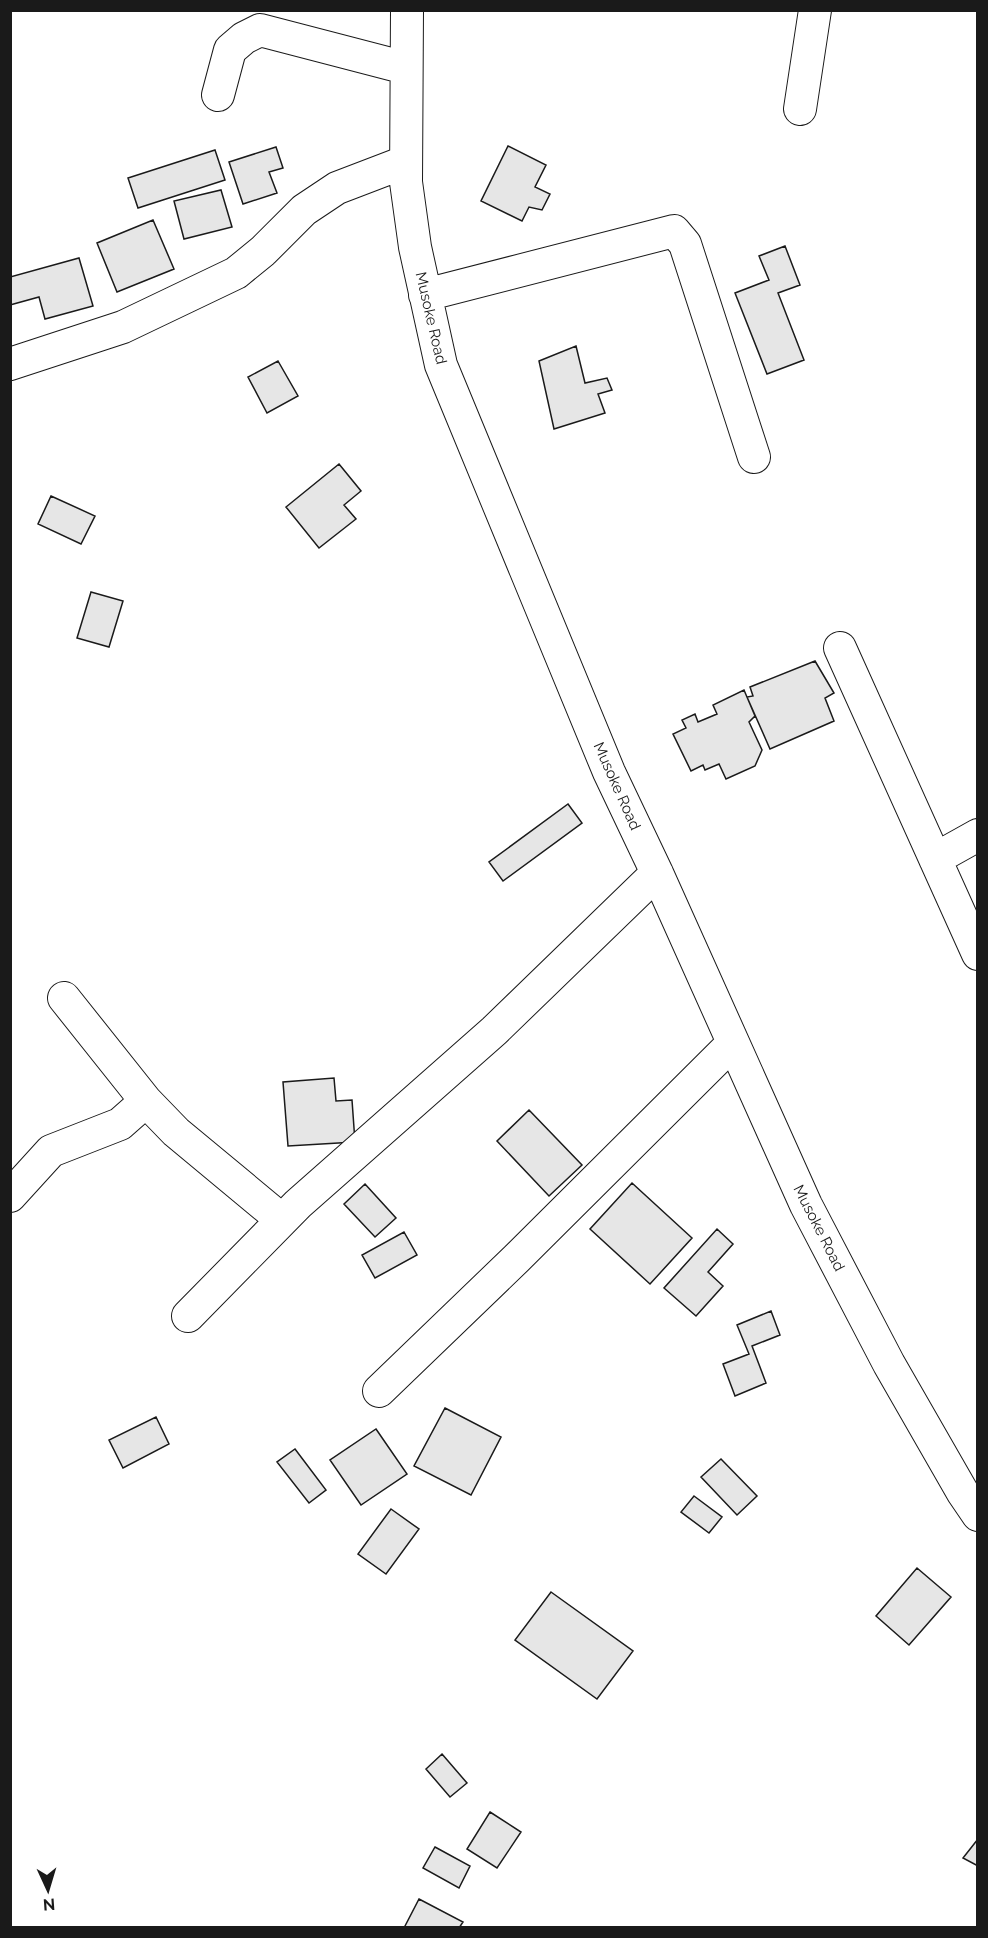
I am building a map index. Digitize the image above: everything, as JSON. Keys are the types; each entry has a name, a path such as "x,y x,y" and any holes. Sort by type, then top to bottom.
{"street":[{"name":"Musoke Road","path":"407,10 406,182 415,247 441,365 609,772 806,1204 889,1364 973,1495"},
{"path":"800,109 815,10"},
{"path":"218,95 230,50 244,38 260,30 406,68"},
{"path":"10,364 123,327 236,273 263,251 304,210 337,188 405,162"},
{"path":"425,295 674,231 685,243 754,457"},
{"path":"840,648 978,954"},
{"path":"934,859 978,835"},
{"path":"188,1316 282,1220 494,1030 657,873"},
{"path":"64,998 146,1101 176,1132 282,1220"},
{"path":"379,1391 516,1259 733,1043"},
{"path":"10,1196 51,1151 120,1124 146,1101"}],"building":[{"path":"508,146 546,165 535,187 550,194 542,210 529,207 522,221 481,201"},
{"path":"276,147 283,168 269,172 277,193 243,204 229,162"},
{"path":"215,150 225,180 138,208 128,178"},
{"path":"221,190 232,227 184,239 174,201"},
{"path":"153,220 174,269 117,292 97,243"},
{"path":"785,246 800,285 778,293 804,360 767,374 735,293 769,280 759,256"},
{"path":"79,258 93,306 45,319 39,297 10,305 10,277"},
{"path":"576,346 585,383 607,378 612,390 598,394 605,413 554,429 539,361"},
{"path":"278,361 298,396 267,413 248,377"},
{"path":"339,464 361,491 344,505 356,519 319,548 286,507"},
{"path":"51,496 95,516 81,544 38,524"},
{"path":"91,592 123,601 109,647 77,638"},
{"path":"815,661 834,693 825,698 834,721 770,749 747,697 753,696 750,687"},
{"path":"744,690 755,716 749,722 762,750 755,766 726,779 719,764 705,770 703,765 691,771 673,734 686,728 682,720 695,714 698,722 717,714 713,705"},
{"path":"568,804 582,823 503,881 489,862"},
{"path":"334,1078 336,1101 352,1100 355,1142 288,1146 283,1082"},
{"path":"529,1110 582,1165 549,1196 497,1141"},
{"path":"632,1183 692,1238 650,1284 590,1229"},
{"path":"365,1184 396,1218 375,1237 344,1204"},
{"path":"717,1229 733,1244 708,1272 723,1286 696,1316 664,1288"},
{"path":"404,1232 417,1255 375,1278 362,1255"},
{"path":"771,1311 780,1335 752,1346 766,1383 735,1396 723,1364 749,1354 737,1325"},
{"path":"445,1408 501,1437 471,1495 414,1466"},
{"path":"156,1417 169,1444 123,1468 109,1440"},
{"path":"376,1429 407,1474 361,1505 330,1460"},
{"path":"295,1449 326,1490 309,1503 277,1462"},
{"path":"721,1459 757,1496 737,1515 701,1477"},
{"path":"694,1496 722,1517 709,1533 681,1512"},
{"path":"391,1509 419,1529 386,1574 358,1554"},
{"path":"917,1568 951,1597 909,1645 876,1616"},
{"path":"551,1592 633,1651 597,1699 515,1640"},
{"path":"442,1754 467,1783 450,1797 426,1769"},
{"path":"490,1812 521,1832 497,1868 467,1849"},
{"path":"978,1839 978,1866 963,1858"},
{"path":"435,1847 470,1866 459,1888 423,1868"},
{"path":"419,1899 463,1922 459,1928 404,1928"}]}
